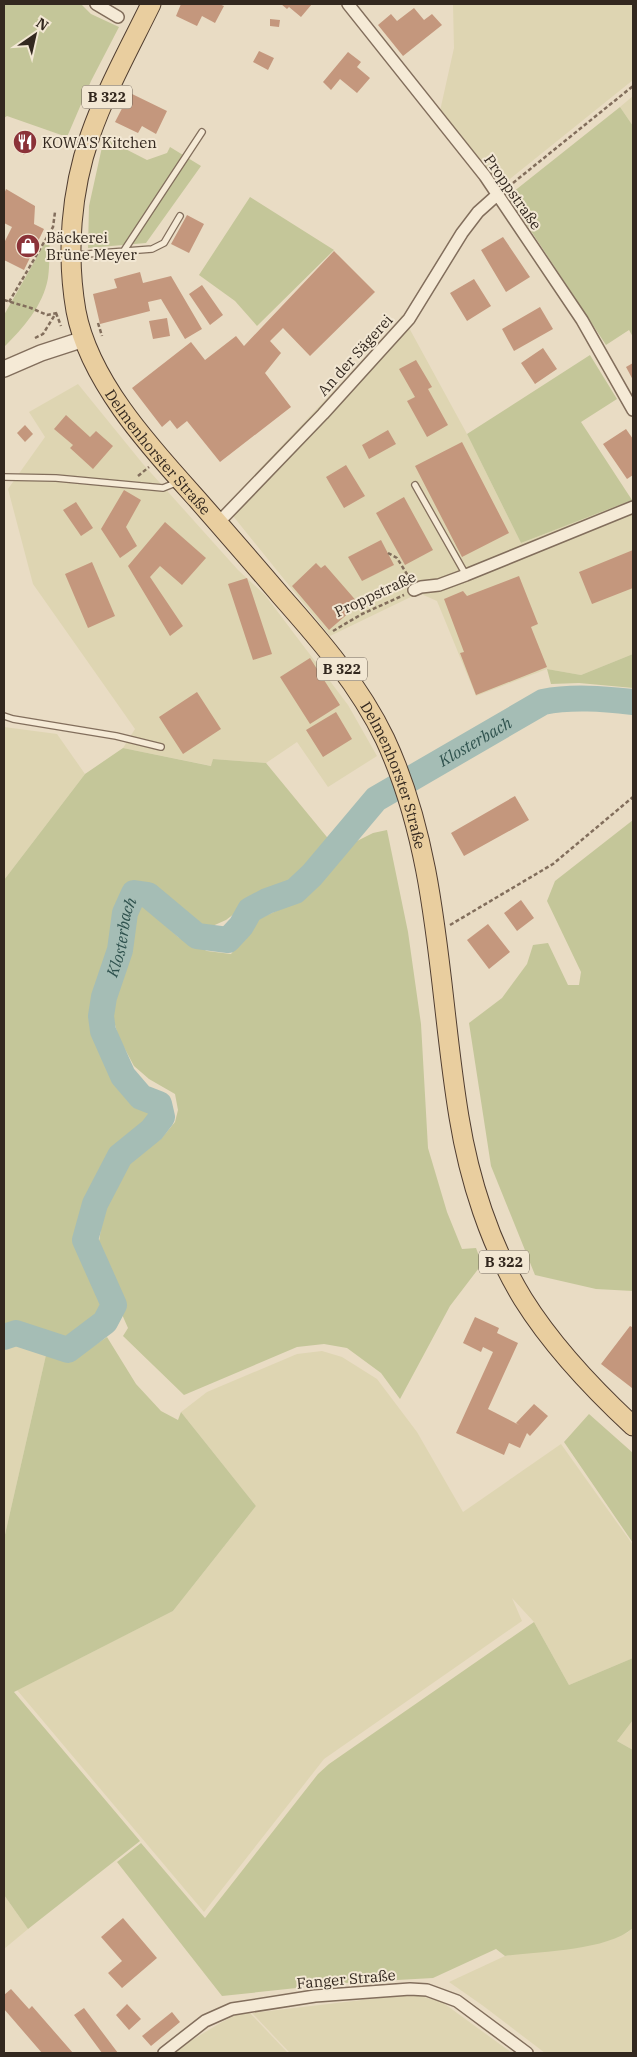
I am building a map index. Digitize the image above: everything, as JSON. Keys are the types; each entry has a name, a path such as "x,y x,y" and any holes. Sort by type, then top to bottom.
{"main road":[{"name":"Delmenhorster Straße","path":"151,4 92,131 83,159 72,225 72,255 76,310 84,339 96,365 116,398 143,436 320,640 347,676 372,715 399,771 426,874 446,931 459,1118 472,1175 489,1225 511,1278 534,1315 592,1388 633,1426"}],"street":[{"path":"96,4 118,17"},
{"name":"Proppstraße","path":"348,4 485,176 582,320 633,410"},
{"name":"An der Sägerei","path":"218,523 409,319 462,233 478,212 497,195"},
{"path":"4,369 41,352 84,339"},
{"name":"Proppstraße","path":"415,590 421,587 439,585 466,575 633,507"},
{"name":"Fanger Straße","path":"164,2053 205,2021 232,2009 315,1996 410,1989 427,1990 457,2001 527,2053"}],"lane":[{"path":"123,252 202,132"},
{"path":"72,255 152,249 164,243 180,216"},
{"path":"4,477 56,478 163,488 181,481"},
{"path":"415,485 466,575"},
{"path":"4,716 116,736 161,747"}],"path":[{"path":"497,195 633,86"},
{"path":"9,302 53,228 55,212"},
{"path":"4,300 47,315 56,314 43,334 32,340"},
{"path":"95,315 104,341"},
{"path":"388,553 396,558 415,590"},
{"name":"Proppstraße","path":"330,633 362,614 415,590"},
{"path":"446,931 554,864 633,797"},
{"path":"446,931 449,915"}],"shaded area":[{"path":"453,4 633,4 633,80 500,187 440,111 454,48"},
{"path":"633,96 633,126 620,107"},
{"path":"402,315 467,434 521,543 633,499 633,654 581,675 547,669 476,696 437,601 419,593 330,636 225,506 396,325"},
{"path":"78,384 143,464 238,570 265,595 348,705 377,756 328,787 297,742 266,763 213,759 212,766 123,748 135,729 33,584 8,489 45,437 29,412"},
{"path":"4,727 57,734 85,774 4,880"},
{"path":"13,1345 27,1345 46,1355 4,1539 4,1348"},
{"path":"322,1351 342,1357 377,1379 417,1432 463,1512 561,1444 633,1545 633,1658 569,1685 534,1622 512,1598 522,1621 324,1759 204,1912 17,1690 173,1611 256,1506 181,1412 207,1392 297,1354"},
{"path":"633,1720 633,1750 617,1741"},
{"path":"4,1895 28,1929 4,1949"},
{"path":"633,1928 633,2053 545,2053 449,1982 505,1956 627,1933"},
{"path":"396,1996 421,1996 442,2002 512,2053 290,2053 252,2013"},
{"path":"249,2012 288,2053 173,2053 222,2022 236,2015"}],"green space":[{"path":"4,4 81,4 91,14 119,27 91,81 67,137 7,116 4,118"},
{"path":"620,107 633,126 633,337 629,330 606,345 508,196"},
{"path":"104,138 147,160 167,153 170,147 201,166 146,243 88,248 89,206"},
{"path":"250,197 334,250 257,326 235,301 199,275"},
{"path":"50,234 48,278 42,298 25,324 4,347 4,315"},
{"path":"590,355 617,399 581,422 632,500 521,543 467,434"},
{"path":"633,654 633,688 579,683 551,684 547,669 581,675"},
{"path":"123,748 211,766 213,759 266,763 331,842 318,860 297,877 259,895 226,920 208,928 181,909 159,890 139,884 126,893 111,959 94,1005 109,1062 121,1089 138,1101 149,1104 150,1115 119,1147 95,1196 82,1236 107,1297 104,1315 69,1344 16,1328 4,1331 4,880 85,774"},
{"path":"633,820 633,1291 596,1289 535,1275 491,1166 469,1023 502,998 527,964 533,945 548,943 568,985 579,985 581,972 547,901 555,881"},
{"path":"387,830 408,932 421,1024 428,1148 447,1212 462,1249 476,1248 482,1264 450,1306 400,1399 381,1373 347,1348 324,1344 297,1347 184,1395 123,1336 128,1328 105,1276 98,1248 104,1209 121,1171 136,1156 161,1139 175,1122 178,1110 175,1094 149,1079 134,1066 118,1036 113,1017 117,992 127,962 136,907 144,906 178,937 207,951 231,954 259,919 302,899 332,868 349,845 373,833"},
{"path":"107,1337 136,1384 161,1411 178,1420 181,1412 256,1506 173,1611 14,1692 140,1841 28,1929 4,1895 4,1539 46,1355 63,1359 78,1356"},
{"path":"589,1414 633,1453 633,1543 564,1442"},
{"path":"534,1622 569,1685 633,1658 633,1720 617,1741 633,1750 633,1928 621,1936 607,1941 572,1949 505,1956 496,1949 433,1978 344,1983 222,1996 117,1862 141,1843 205,1918 318,1774 329,1764"}],"building":[{"path":"181,4 219,4 224,6 215,23 202,16 197,26 176,16"},
{"path":"281,4 312,4 301,17 289,7 287,9"},
{"path":"414,8 424,20 432,14 442,25 403,56 378,25 391,14 397,21"},
{"path":"270,19 280,20 279,27 270,26"},
{"path":"259,51 274,58 268,70 253,62"},
{"path":"348,52 361,62 357,67 370,78 357,93 340,79 331,90 323,82"},
{"path":"130,93 167,111 156,134 142,126 138,133 115,122"},
{"name":"KOWA'S Kitchen","path":"26,130 36,137 24,155 14,147"},
{"path":"6,189 35,206 34,224 44,229 24,270 4,260 4,243 12,227 4,223 4,194"},
{"path":"187,215 204,224 189,253 171,244"},
{"path":"503,237 530,277 506,292 481,250"},
{"path":"334,251 375,292 310,356 283,328 270,341 281,353 265,373 291,407 220,462 187,421 177,429 170,420 162,427 132,388 191,342 205,360 236,336 244,346"},
{"path":"140,272 143,283 171,276 202,329 185,339 161,299 148,302 150,311 100,324 93,294 117,288 114,279"},
{"path":"474,279 491,306 467,321 450,293"},
{"path":"202,285 223,315 210,325 189,294"},
{"path":"540,307 553,329 514,351 502,329"},
{"path":"167,318 170,336 153,339 149,321"},
{"path":"543,348 557,369 535,384 521,363"},
{"path":"416,360 432,387 428,389 448,425 427,437 407,401 415,397 399,369"},
{"path":"633,363 633,380 626,367"},
{"path":"66,415 90,437 96,431 113,446 93,469 70,448 73,445 54,429"},
{"path":"25,425 33,434 25,442 17,433"},
{"path":"626,429 633,439 633,475 627,479 603,444"},
{"path":"388,430 396,444 369,459 362,445"},
{"path":"462,442 509,533 462,557 415,466"},
{"path":"346,465 365,496 344,508 326,477"},
{"path":"124,490 141,500 126,527 137,546 120,558 101,529"},
{"path":"404,497 433,550 405,565 376,513"},
{"path":"76,502 93,528 81,536 63,510"},
{"path":"165,522 206,558 182,585 160,566 150,577 183,626 170,636 128,566"},
{"path":"381,540 394,565 362,581 348,557"},
{"path":"633,550 633,588 592,604 579,572"},
{"path":"92,562 115,616 88,628 65,574"},
{"path":"316,563 321,568 325,565 359,604 329,630 292,586"},
{"path":"519,576 538,624 531,627 547,667 476,695 460,653 464,652 444,599 463,591 467,596"},
{"path":"247,578 272,654 253,660 228,584"},
{"path":"310,658 340,705 310,724 280,677"},
{"path":"197,692 221,729 183,754 159,717"},
{"path":"336,712 352,739 323,757 306,730"},
{"path":"515,796 529,820 464,856 451,833"},
{"path":"521,900 534,918 517,931 504,913"},
{"path":"488,924 510,952 489,969 467,940"},
{"path":"475,1317 499,1328 497,1333 518,1343 488,1409 519,1425 516,1423 534,1404 548,1416 530,1436 527,1433 520,1448 509,1443 504,1455 456,1433 493,1352 483,1347 481,1352 463,1343"},
{"path":"633,1325 632,1388 601,1364 630,1326 632,1327"},
{"path":"123,1918 157,1958 122,1988 108,1973 122,1961 101,1937"},
{"path":"11,1989 29,2009 32,2006 73,2053 42,2053 4,2009 4,1995"},
{"path":"127,2004 141,2019 129,2030 116,2015"},
{"path":"84,2008 118,2053 102,2053 74,2015"},
{"path":"172,2012 180,2022 151,2046 142,2036"}],"waterway":[{"name":"Klosterbach","path":"4,1337 16,1333 68,1350 105,1322 114,1305 85,1240 95,1204 120,1156 152,1130 162,1117 159,1104 141,1097 123,1076 103,1031 101,1016 104,997 120,950 125,913 134,893 148,895 197,936 228,940 241,926 250,910 267,901 295,891 312,875 376,799 543,702 577,699 633,702"}],"place":[{"name":"KOWA'S Kitchen","path":"25,142"},
{"name":"Bäckerei Brüne Meyer","path":"28,246"}]}
